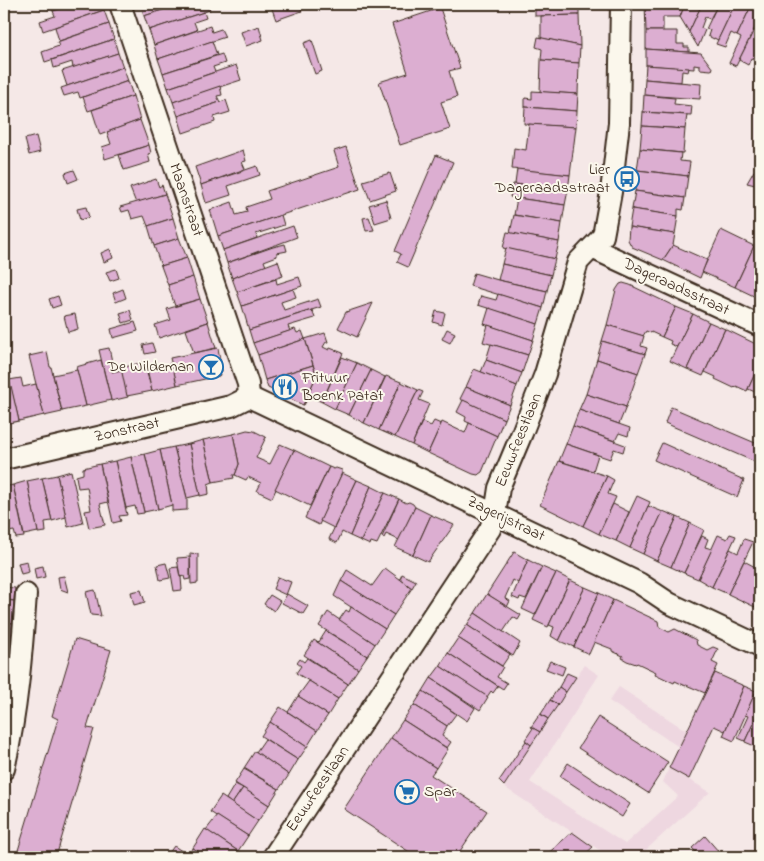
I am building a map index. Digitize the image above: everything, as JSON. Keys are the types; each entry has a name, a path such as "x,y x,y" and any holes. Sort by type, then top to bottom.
{"street":[{"name":"Maanstraat","path":"120,4 248,384 249,397"},
{"name":"Eeuwfeestlaan","path":"272,857 490,529 499,488 545,374 578,262 603,236 611,192 619,123 621,4"},
{"name":"Dageraadsstraat","path":"592,248 760,326"},
{"name":"Zonstraat","path":"4,459 230,406 249,397"},
{"name":"Zagerijstraat","path":"249,397 639,583 669,603 760,646"},
{"path":"4,769 11,739 26,594"}],"shaded area":[{"path":"584,665 599,675 530,782 625,844 678,796 663,782 669,768 710,792 638,857 610,857 504,787"},
{"path":"619,687 687,731 679,747 609,701"}],"building":[{"path":"50,4 76,4 53,11"},
{"path":"76,4 102,4 104,10 43,31 40,21 55,16 53,11"},
{"path":"141,4 181,4 144,16"},
{"path":"181,4 208,4 210,10 149,30 144,16"},
{"path":"277,4 299,4 302,11 276,20 271,6"},
{"path":"535,4 579,4 579,15 535,16"},
{"path":"645,4 685,4 680,17 663,17 663,31 646,31"},
{"path":"685,4 702,4 689,32 680,17"},
{"path":"702,4 718,4 710,19 705,17 701,28 705,30 698,47 689,32"},
{"path":"718,4 735,4 718,40 708,36 710,30 706,29"},
{"path":"735,4 752,4 737,36 731,33 725,47 716,44"},
{"path":"752,4 760,6 760,18 736,66 729,63 741,38 737,36"},
{"path":"440,8 460,68 449,71 457,97 441,102 450,129 400,145 379,82 408,73 392,24"},
{"path":"104,10 109,24 59,41 55,27"},
{"path":"204,12 206,18 194,22 197,30 154,45 149,30"},
{"path":"579,15 580,46 541,38 541,16"},
{"path":"760,18 760,57 758,61 751,58 748,65 739,60"},
{"path":"109,24 114,39 45,62 42,52 59,46 57,42"},
{"path":"210,26 212,32 221,29 225,37 158,59 154,45"},
{"path":"259,26 263,40 246,46 241,32"},
{"path":"646,31 677,31 677,44 684,44 684,47 689,47 689,52 646,49"},
{"path":"538,37 580,46 579,63 541,60 542,49 536,47"},
{"path":"114,39 118,53 73,68 72,62 54,68 52,60"},
{"path":"312,40 322,71 315,74 304,43"},
{"path":"212,41 217,55 163,73 158,59"},
{"path":"646,49 701,53 713,69 700,69 700,65 694,64 694,69 646,65"},
{"path":"118,53 123,67 67,86 62,71"},
{"path":"222,54 225,63 213,67 215,72 168,88 163,73"},
{"path":"541,60 579,63 578,94 540,92"},
{"path":"236,65 241,80 173,102 168,88"},
{"path":"646,65 689,68 688,72 682,71 681,82 645,79"},
{"path":"123,67 128,81 80,98 78,92 64,96 61,88"},
{"path":"645,79 701,84 700,99 644,95"},
{"path":"128,81 133,96 88,111 83,97"},
{"path":"220,86 222,95 217,96 220,102 178,116 173,102"},
{"path":"532,91 578,94 577,111 525,107 525,98 532,99"},
{"path":"644,95 675,98 674,104 692,106 691,115 643,112"},
{"path":"133,96 140,120 100,135 92,110"},
{"path":"226,100 230,112 214,117 215,122 183,133 178,116"},
{"path":"525,107 577,111 576,127 524,124"},
{"path":"643,112 687,115 685,129 642,126"},
{"path":"140,120 149,145 105,159 102,147 111,144 107,132"},
{"path":"529,124 576,127 570,175 512,169 514,148 526,150"},
{"path":"642,126 685,129 683,153 640,149"},
{"path":"36,136 40,152 29,155 25,139"},
{"path":"149,145 151,153 148,154 150,162 124,170 119,155"},
{"path":"346,147 360,189 218,236 210,210 232,202 236,215 247,212 246,207 270,199 267,191 339,167 334,151"},
{"path":"640,149 681,153 680,161 690,162 688,176 637,170"},
{"path":"243,150 246,161 242,162 245,169 201,185 195,167"},
{"path":"436,155 453,162 408,267 397,262 401,254 395,251"},
{"path":"257,166 260,175 228,186 231,195 206,203 201,185"},
{"path":"517,169 570,175 568,190 515,184"},
{"path":"74,170 78,179 68,183 65,173"},
{"path":"637,170 688,176 685,198 635,191"},
{"path":"754,171 760,173 759,186 747,183"},
{"path":"390,173 396,191 370,200 363,181"},
{"path":"156,179 159,187 162,185 165,194 136,203 130,188"},
{"path":"513,184 568,190 565,205 510,197"},
{"path":"635,191 685,198 683,210 678,209 678,216 632,209"},
{"path":"165,194 173,218 148,226 144,216 132,219 129,210 122,212 120,207"},
{"path":"517,198 565,205 562,223 514,215"},
{"path":"386,200 391,218 375,223 369,205"},
{"path":"86,207 89,217 80,220 77,209"},
{"path":"632,209 678,216 675,234 629,227"},
{"path":"281,215 284,225 256,234 257,238 223,250 218,236"},
{"path":"514,215 562,223 559,242 510,233"},
{"path":"369,217 374,230 366,231 363,218"},
{"path":"173,218 179,238 154,246 148,226"},
{"path":"293,226 297,237 227,263 223,250"},
{"path":"629,227 675,234 673,245 663,260 632,247 628,240"},
{"path":"721,230 754,246 735,287 702,272"},
{"path":"507,232 559,242 555,259 503,248"},
{"path":"179,238 187,258 161,266 154,246"},
{"path":"285,244 287,251 277,253 277,256 264,261 266,266 232,278 227,263"},
{"path":"673,245 707,260 700,278 663,260"},
{"path":"754,246 760,249 760,299 735,287"},
{"path":"506,248 555,259 551,275 502,264"},
{"path":"110,249 113,258 104,262 101,253"},
{"path":"187,258 193,277 168,285 161,266"},
{"path":"278,261 283,276 237,292 232,278"},
{"path":"502,264 551,275 547,291 498,280"},
{"path":"116,269 119,278 110,281 106,272"},
{"path":"474,273 547,291 543,308 470,286"},
{"path":"193,277 200,299 175,306 168,285"},
{"path":"299,277 302,286 242,306 237,292 276,279 277,284"},
{"path":"623,283 676,307 662,337 646,331 643,336 607,325 616,290"},
{"path":"123,289 126,298 116,302 113,293"},
{"path":"293,289 296,297 281,302 284,310 318,299 321,307 249,330 242,306"},
{"path":"498,294 543,308 538,324 478,305 481,296 496,300"},
{"path":"58,296 61,305 52,308 49,299"},
{"path":"200,299 208,322 159,338 155,325 171,320 167,309"},
{"path":"373,303 357,337 338,328 346,312"},
{"path":"676,307 693,314 677,347 670,344 671,341 662,337"},
{"path":"489,308 538,324 533,340 484,324"},
{"path":"130,310 133,320 123,323 120,313"},
{"path":"312,310 315,318 288,326 290,331 253,343 249,330"},
{"path":"436,311 445,313 442,325 433,322"},
{"path":"75,314 78,329 68,332 64,316"},
{"path":"693,314 709,322 687,369 670,361"},
{"path":"135,322 138,331 113,338 111,329"},
{"path":"208,322 216,348 194,353 186,330"},
{"path":"709,322 725,329 703,376 687,369"},
{"path":"488,325 533,340 528,355 483,342"},
{"path":"607,325 644,336 641,346 647,348 645,354 602,341"},
{"path":"295,329 297,333 302,331 305,339 258,355 253,343"},
{"path":"447,329 455,333 450,343 442,339"},
{"path":"725,329 760,346 760,363 747,391 736,386 734,388 705,372"},
{"path":"325,333 328,342 323,347 343,353 322,402 309,396 303,405 319,370 315,371 305,339"},
{"path":"305,339 313,365 265,380 258,355"},
{"path":"602,341 645,354 638,373 597,359"},
{"path":"152,343 155,352 145,354 143,345"},
{"path":"491,344 528,355 522,373 486,360"},
{"path":"109,348 113,366 111,366 112,372 122,370 128,397 111,401 99,350"},
{"path":"218,348 222,371 219,376 177,385 170,358"},
{"path":"47,352 62,412 44,416 29,356"},
{"path":"342,357 357,363 335,409 322,402"},
{"path":"597,359 638,373 626,407 586,394"},
{"path":"101,360 111,400 86,406 76,367"},
{"path":"486,360 522,373 517,386 481,372"},
{"path":"144,362 152,391 127,396 121,368"},
{"path":"172,363 177,385 152,391 147,369"},
{"path":"357,363 371,370 349,415 335,409"},
{"path":"760,363 760,394 748,389"},
{"path":"313,365 315,371 319,370 303,405 268,388 265,380"},
{"path":"474,369 517,386 510,405 466,387"},
{"path":"77,370 86,406 62,411 53,375"},
{"path":"371,370 385,377 364,423 349,415"},
{"path":"386,376 401,382 379,430 364,423"},
{"path":"21,378 23,387 36,384 44,415 19,421 9,380"},
{"path":"401,382 418,390 395,437 379,430"},
{"path":"11,386 19,421 4,424 4,388"},
{"path":"466,387 510,405 504,419 460,399"},
{"path":"418,390 423,392 419,400 429,404 412,445 395,437"},
{"path":"586,394 626,407 619,424 579,410"},
{"path":"463,400 504,419 497,436 465,421 466,417 457,412"},
{"path":"671,407 760,445 755,462 665,423"},
{"path":"579,410 630,428 628,436 619,433 615,441 573,426"},
{"path":"434,421 441,424 428,453 412,445 422,422 431,426"},
{"path":"442,422 465,433 469,423 497,436 482,472 478,475 428,453"},
{"path":"573,426 625,445 623,452 614,449 610,459 566,444"},
{"path":"247,430 266,437 256,458 270,464 280,444 294,450 272,498 257,491 261,483 248,477 246,480 235,475 239,464 233,434"},
{"path":"233,434 239,464 235,475 233,475 234,478 213,482 203,440"},
{"path":"203,440 213,482 208,484 209,494 200,496 189,444"},
{"path":"662,443 744,480 737,497 654,460"},
{"path":"189,444 200,495 187,498 174,447"},
{"path":"566,444 598,455 593,471 559,461"},
{"path":"174,447 187,498 187,510 172,511 160,450"},
{"path":"160,450 172,505 158,509 145,454"},
{"path":"294,450 329,467 310,506 275,489"},
{"path":"145,454 158,509 144,512 131,457"},
{"path":"131,457 144,513 137,514 135,506 126,508 115,461"},
{"path":"115,461 127,515 119,516 121,521 113,523 100,464"},
{"path":"559,461 607,476 583,526 540,505"},
{"path":"100,464 108,502 100,504 105,525 89,528 85,511 91,510 87,487 78,488 76,476 83,474 83,468"},
{"path":"329,467 342,470 342,473 319,525 305,518"},
{"path":"71,471 83,523 68,527 57,475"},
{"path":"342,473 357,480 334,528 320,521"},
{"path":"57,475 66,517 52,521 42,478"},
{"path":"607,476 614,480 608,494 616,497 599,534 583,526"},
{"path":"42,478 52,521 45,522 46,532 38,533 27,481"},
{"path":"357,480 371,486 350,536 342,532 337,543 329,539"},
{"path":"27,481 38,532 24,535 13,485"},
{"path":"13,485 24,537 16,538 14,531 8,532 4,513 4,487"},
{"path":"371,486 385,493 361,541 350,536"},
{"path":"385,493 399,499 377,544 371,542 370,545 361,541"},
{"path":"637,496 650,502 630,548 616,541"},
{"path":"399,499 413,504 415,507 399,540 386,534 384,538 382,537"},
{"path":"613,504 629,512 616,541 599,534"},
{"path":"648,506 663,512 643,554 630,548"},
{"path":"415,507 431,515 413,555 395,547"},
{"path":"663,511 677,517 657,561 643,554"},
{"path":"431,515 454,525 428,562 413,555"},
{"path":"677,517 690,523 671,567 657,561"},
{"path":"690,523 704,530 684,573 671,567"},
{"path":"730,534 736,536 712,587 698,579 718,535 727,539"},
{"path":"702,536 708,539 705,547 712,549 698,579 684,573"},
{"path":"744,539 753,542 728,594 712,587 730,549 738,553"},
{"path":"514,552 528,560 518,583 513,580 505,598 510,601 507,607 487,594"},
{"path":"190,553 198,554 198,583 191,584"},
{"path":"190,557 190,579 185,580 184,576 180,577 177,558"},
{"path":"528,560 542,567 526,599 520,597 519,600 512,597"},
{"path":"27,561 29,572 21,574 18,563"},
{"path":"744,561 759,569 760,566 760,595 755,607 728,594"},
{"path":"166,563 170,578 160,580 157,565"},
{"path":"43,566 45,577 36,579 34,568"},
{"path":"178,567 182,590 174,591 170,568"},
{"path":"542,567 556,573 535,615 522,609"},
{"path":"385,568 412,588 394,615 341,581 347,570 372,586"},
{"path":"556,573 570,580 548,627 533,620"},
{"path":"402,574 416,581 412,588 400,579"},
{"path":"64,576 68,592 60,589 58,577"},
{"path":"278,577 291,582 286,595 273,589"},
{"path":"570,580 585,587 559,641 551,636 554,627 549,625"},
{"path":"341,581 394,615 385,629 334,596"},
{"path":"4,587 15,588 14,601 4,600"},
{"path":"585,587 599,593 574,647 559,641"},
{"path":"95,590 101,616 91,615 86,592"},
{"path":"141,590 145,602 134,605 131,592"},
{"path":"599,593 613,600 589,654 574,647"},
{"path":"287,594 308,606 303,614 282,603"},
{"path":"487,594 521,615 518,620 513,617 503,632 475,613"},
{"path":"270,595 280,601 274,611 264,604"},
{"path":"4,600 14,601 12,623 4,622"},
{"path":"613,600 658,621 659,627 669,632 675,629 696,640 697,645 707,650 713,647 718,649 712,662 718,665 705,693 675,681 674,683 637,663 627,661 622,658 623,656 612,651 612,649 594,642"},
{"path":"351,607 385,629 375,644 339,620 346,610 349,612"},
{"path":"328,612 375,644 367,656 319,626"},
{"path":"475,613 520,643 513,656 467,625"},
{"path":"4,622 12,623 10,645 4,644"},
{"path":"467,625 510,654 502,666 458,638"},
{"path":"326,631 367,656 358,669 317,642 319,642"},
{"path":"458,638 503,667 497,677 507,683 503,689 448,653"},
{"path":"75,639 111,650 87,728 94,729 56,857 16,857 58,719 52,716"},
{"path":"314,640 358,669 348,684 304,655"},
{"path":"4,644 10,645 8,666 4,665"},
{"path":"448,653 498,686 493,693 491,691 487,697 440,666"},
{"path":"307,658 348,684 338,699 296,673 301,666 297,663 300,659 304,662"},
{"path":"550,661 565,667 562,675 546,669"},
{"path":"4,665 8,666 6,686 4,686"},
{"path":"440,666 488,697 480,710 431,678"},
{"path":"567,673 576,677 566,692 559,687"},
{"path":"715,673 744,686 725,731 714,726 689,779 669,768"},
{"path":"431,678 475,708 467,721 423,691"},
{"path":"309,681 338,699 328,715 298,696"},
{"path":"744,686 756,691 734,741 723,736"},
{"path":"559,687 566,692 558,705 550,700"},
{"path":"423,691 456,714 447,726 414,705"},
{"path":"756,691 760,693 760,709 745,741 738,738 748,716 745,715"},
{"path":"298,696 328,715 317,731 288,712"},
{"path":"550,700 558,705 548,719 541,714"},
{"path":"414,705 447,726 442,736 451,742 447,748 403,720"},
{"path":"280,707 317,731 307,747 270,722"},
{"path":"760,709 760,741 757,747 745,741"},
{"path":"540,714 548,719 540,732 531,727"},
{"path":"598,717 668,762 648,793 578,748"},
{"path":"403,720 448,749 436,768 391,738"},
{"path":"270,722 307,747 298,760 261,736"},
{"path":"533,728 540,732 531,745 525,740"},
{"name":"Spar","path":"391,738 436,768 431,775 487,811 456,857 417,857 344,809"},
{"path":"265,739 298,760 289,775 256,752"},
{"path":"526,741 531,745 504,786 499,781"},
{"path":"255,751 289,775 279,789 244,768"},
{"path":"568,763 630,804 622,817 560,776"},
{"path":"244,769 279,789 269,805 235,783"},
{"path":"235,784 243,788 232,804 226,799"},
{"path":"243,788 269,805 258,821 232,804"},
{"path":"221,796 258,821 248,836 210,812"},
{"path":"217,816 248,836 238,851 206,830"},
{"path":"205,829 238,851 234,857 207,857 193,848"},
{"path":"572,832 593,847 582,857 544,857"},
{"path":"705,836 719,852 713,857 701,857 692,848"},
{"path":"174,846 188,855 193,848 207,857 166,857"}],"place":[{"name":"Lier Dageraadsstraat","path":"627,179"},
{"name":"De Wildeman","path":"211,367"},
{"name":"Frituur Boenk Patat","path":"285,387"},
{"name":"Spar","path":"407,792"}]}
